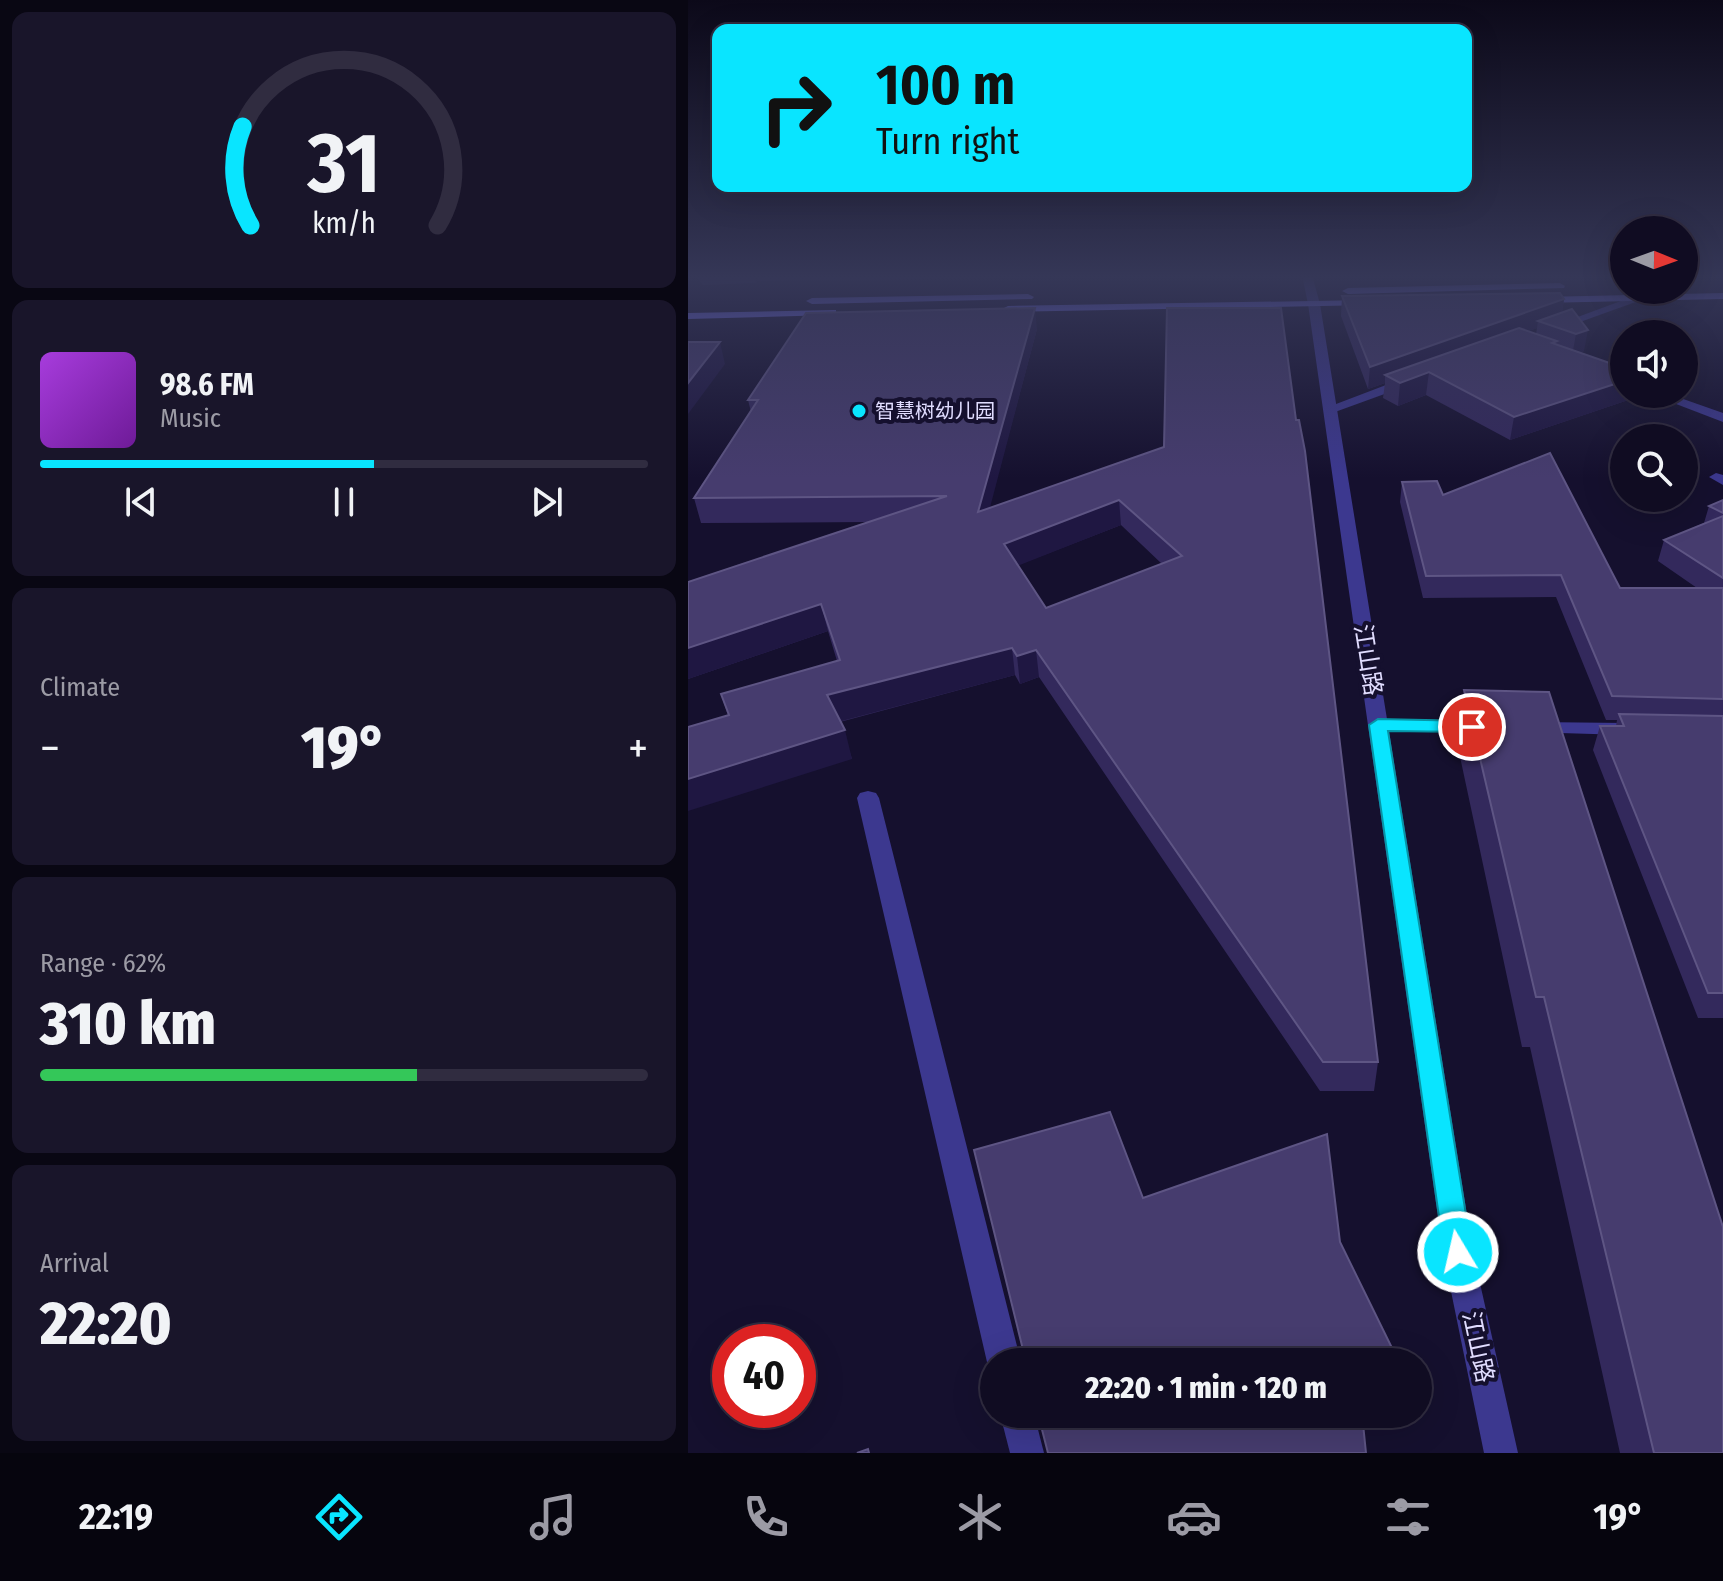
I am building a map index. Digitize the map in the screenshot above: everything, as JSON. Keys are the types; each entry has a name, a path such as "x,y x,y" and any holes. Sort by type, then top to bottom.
{"street":[{"name":"江山路","path":"1319,343 1458,1252 1501,1453"},
{"path":"1330,409 1415,378"},
{"path":"1696,408 1723,418"},
{"path":"1378,725 1645,730"},
{"path":"868,798 1001,1348"},
{"path":"1021,1428 1027,1453"}],"building":[{"path":"688,343 719,343 688,383"},
{"path":"786,343 1025,343 978,512 1164,447 1166,343 1286,343 1296,420 1299,420 1305,451 1378,1062 1323,1062 1036,650 1017,656 1012,648 827,695 845,730 688,779 688,727 729,715 721,694 840,660 821,604 688,648 688,582 947,496 694,498 758,400 748,400","holes":["1119,500 1182,556 1046,608 1004,544"]},
{"path":"1360,343 1439,343 1370,367"},
{"path":"1477,343 1552,343 1610,363 1610,386 1514,417 1429,372 1400,383 1385,375"},
{"path":"1550,453 1620,588 1723,588 1723,699 1612,696 1561,575 1426,576 1402,482 1437,481 1443,495"},
{"path":"1723,500 1723,513 1709,506"},
{"path":"1723,516 1723,578 1664,540"},
{"path":"1464,690 1549,692 1723,1227 1723,1453 1654,1453 1544,997 1536,997"},
{"path":"1619,714 1723,716 1723,993 1708,993 1600,726 1624,726"},
{"path":"1110,1112 1143,1198 1327,1134 1340,1242 1392,1348 1023,1348 974,1150"},
{"path":"1042,1428 1363,1428 1366,1453 1048,1453"}],"place":[{"name":"智慧树幼儿园","path":"859,411"}],"route":[{"path":"1458,1252 1378,725 1472,727"}]}
